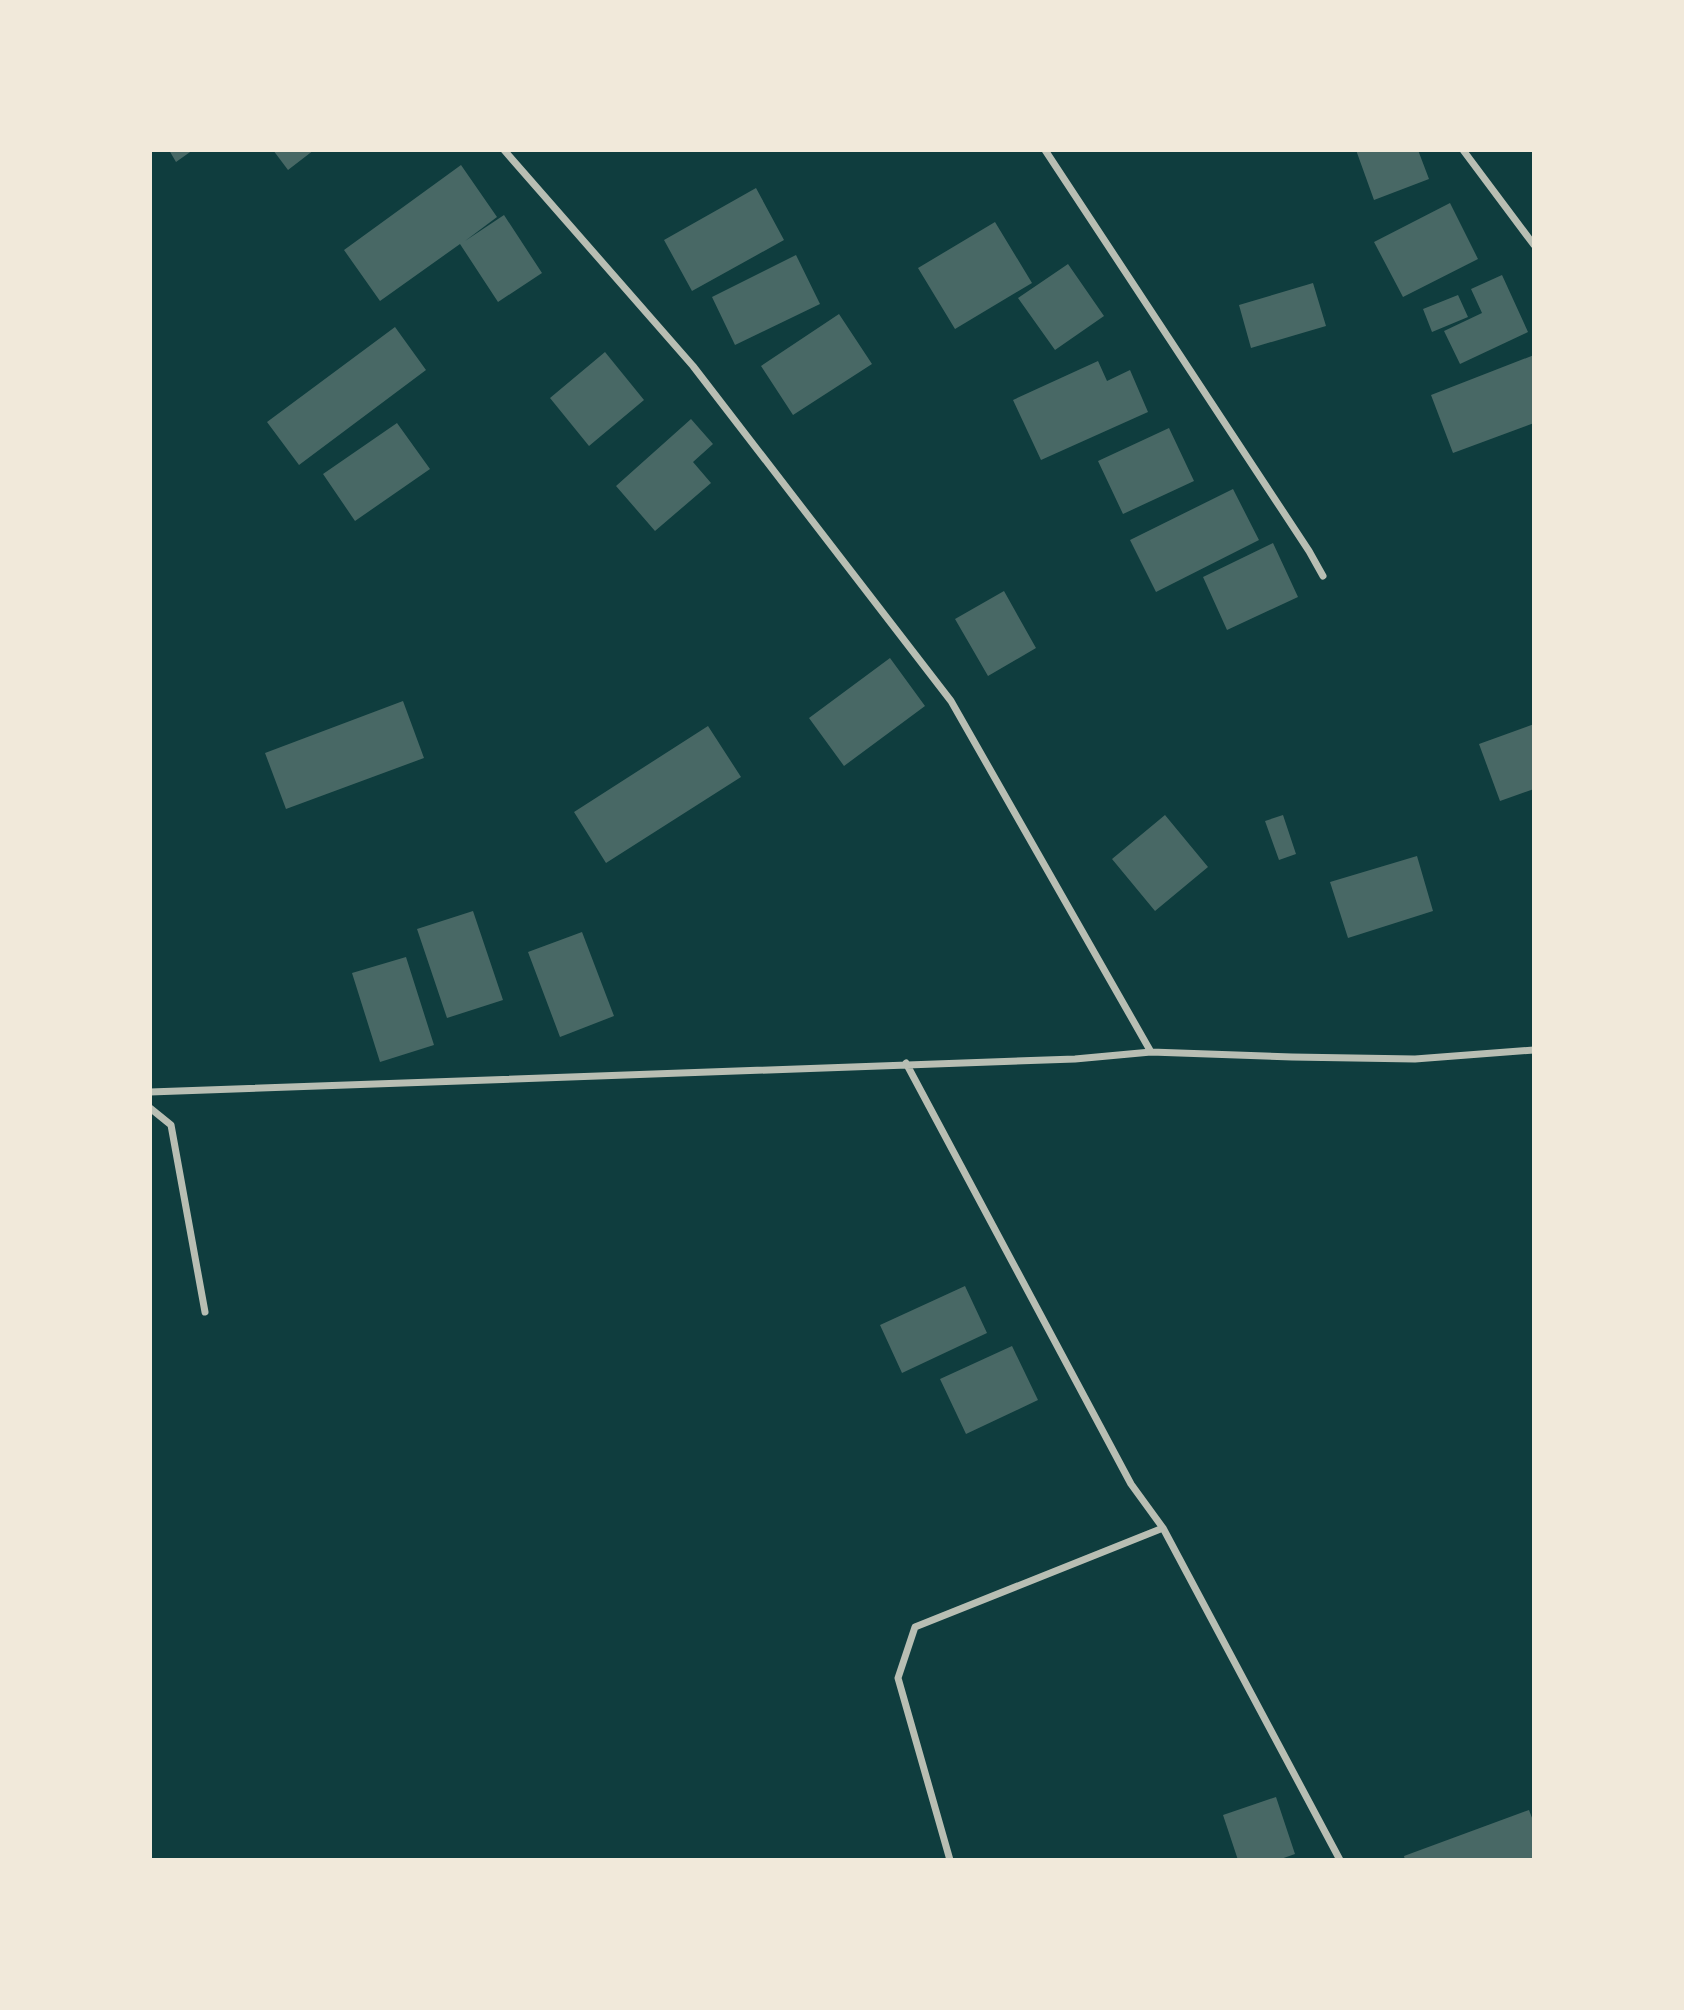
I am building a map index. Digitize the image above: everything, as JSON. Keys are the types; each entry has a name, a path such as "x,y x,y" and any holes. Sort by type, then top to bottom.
{"street":[{"path":"504,150 693,366 951,701 1152,1052"},
{"path":"1045,150 1309,551 1322,576"},
{"path":"1463,150 1534,245"},
{"path":"150,1092 1075,1059 1152,1052 1292,1058 1415,1059 1534,1050"},
{"path":"906,1063 1132,1484 1163,1528 1340,1860"},
{"path":"150,1108 171,1125 205,1312"},
{"path":"950,1860 898,1678 915,1627 1163,1528"}],"building":[{"path":"169,150 193,150 176,162"},
{"path":"273,150 314,150 288,170"},
{"path":"1356,150 1418,150 1429,179 1374,200"},
{"path":"461,165 497,217 465,241 504,215 542,273 498,302 460,244 380,301 344,250"},
{"path":"756,188 784,240 692,291 664,240"},
{"path":"1450,203 1478,259 1403,297 1374,242"},
{"path":"995,222 1032,283 955,329 918,268"},
{"path":"796,255 820,304 735,345 712,297"},
{"path":"1068,264 1104,316 1055,350 1018,298"},
{"path":"1502,275 1528,332 1460,364 1444,331 1482,313 1471,289"},
{"path":"1313,283 1326,326 1251,348 1239,305"},
{"path":"1458,295 1468,317 1432,332 1423,309"},
{"path":"839,314 872,364 793,415 761,366"},
{"path":"395,327 426,370 299,465 267,422"},
{"path":"605,352 644,400 589,446 550,398"},
{"path":"1534,355 1534,423 1453,453 1431,395"},
{"path":"1098,361 1107,381 1130,370 1148,412 1041,460 1013,400"},
{"path":"691,419 713,444 693,462 711,483 655,531 616,486"},
{"path":"397,423 430,469 355,521 323,474"},
{"path":"1169,428 1194,481 1123,514 1098,461"},
{"path":"1233,489 1259,540 1156,592 1130,540"},
{"path":"1273,543 1298,597 1227,630 1203,577"},
{"path":"1004,591 1036,648 988,676 955,619"},
{"path":"890,658 925,706 844,766 809,718"},
{"path":"403,701 424,758 286,809 265,753"},
{"path":"1534,724 1534,789 1500,801 1479,744"},
{"path":"708,726 741,777 606,863 574,812"},
{"path":"1165,815 1208,867 1155,911 1112,859"},
{"path":"1283,815 1296,854 1279,860 1265,821"},
{"path":"1417,856 1433,911 1348,938 1330,882"},
{"path":"473,911 503,1000 447,1018 417,929"},
{"path":"582,932 614,1016 560,1037 528,952"},
{"path":"406,957 434,1045 380,1062 352,973"},
{"path":"965,1286 987,1333 902,1373 880,1325"},
{"path":"1012,1346 1038,1400 966,1434 940,1379"},
{"path":"1276,1797 1295,1854 1278,1860 1238,1860 1223,1815"},
{"path":"1529,1810 1534,1823 1534,1860 1405,1860 1404,1856"}]}
